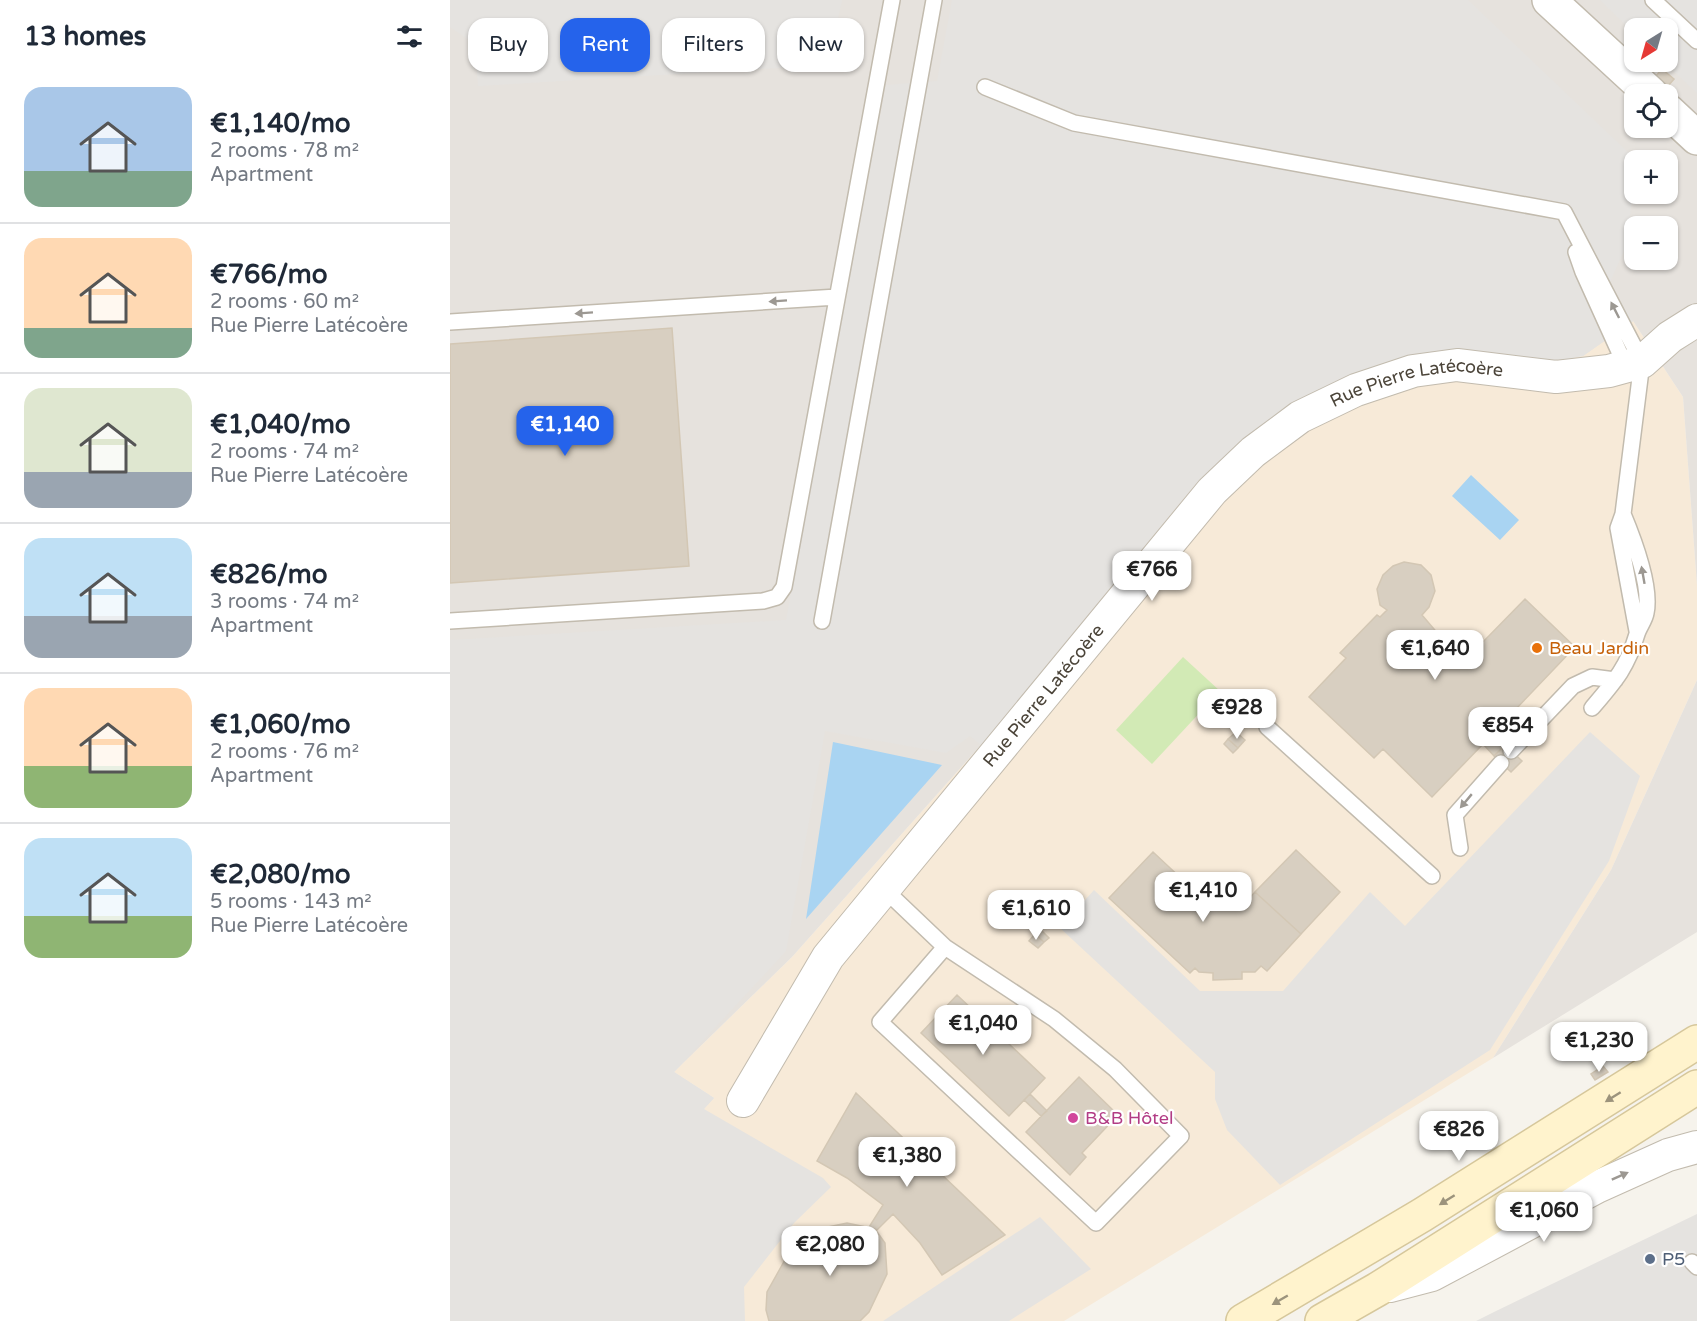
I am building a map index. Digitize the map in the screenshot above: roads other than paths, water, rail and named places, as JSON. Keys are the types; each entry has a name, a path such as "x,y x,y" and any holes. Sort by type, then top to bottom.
{"main road":[{"path":"1243,1321 1422,1215 1697,1042"},
{"path":"1322,1321 1378,1289 1697,1087"}],"street":[{"path":"1550,0 1640,84"},
{"path":"1678,120 1697,138"},
{"path":"1634,364 1670,337 1694,324"},
{"name":"Rue Pierre Latécoère","path":"743,1101 828,957 1212,491 1253,452 1300,417 1356,390 1434,367 1484,367 1518,374 1556,377 1582,376 1634,364"},
{"path":"1378,1289 1432,1275 1597,1187 1668,1155 1697,1147"}],"lane":[{"path":"450,621 753,602 777,597 784,587 788,574 892,0"},
{"path":"822,621 934,0"},
{"path":"1653,0 1697,41"},
{"path":"985,87 1074,123 1564,212 1583,272 1634,364 1623,514 1618,528 1622,560 1637,631 1630,657 1593,708"},
{"path":"450,322 837,297"},
{"path":"1460,848 1455,815 1506,757 1573,686 1592,677 1615,680"},
{"path":"1267,727 1432,876"},
{"path":"883,888 945,948 1054,1019 1115,1069 1181,1137 1096,1223 880,1022 945,948"}],"water":[{"path":"1471,475 1519,520 1500,540 1452,496"},
{"path":"833,742 942,765 806,919"}],"place":[{"name":"Beau Jardin","path":"1537,648"},
{"name":"B&B Hôtel","path":"1073,1118"},
{"name":"P5","path":"1650,1259"}]}
